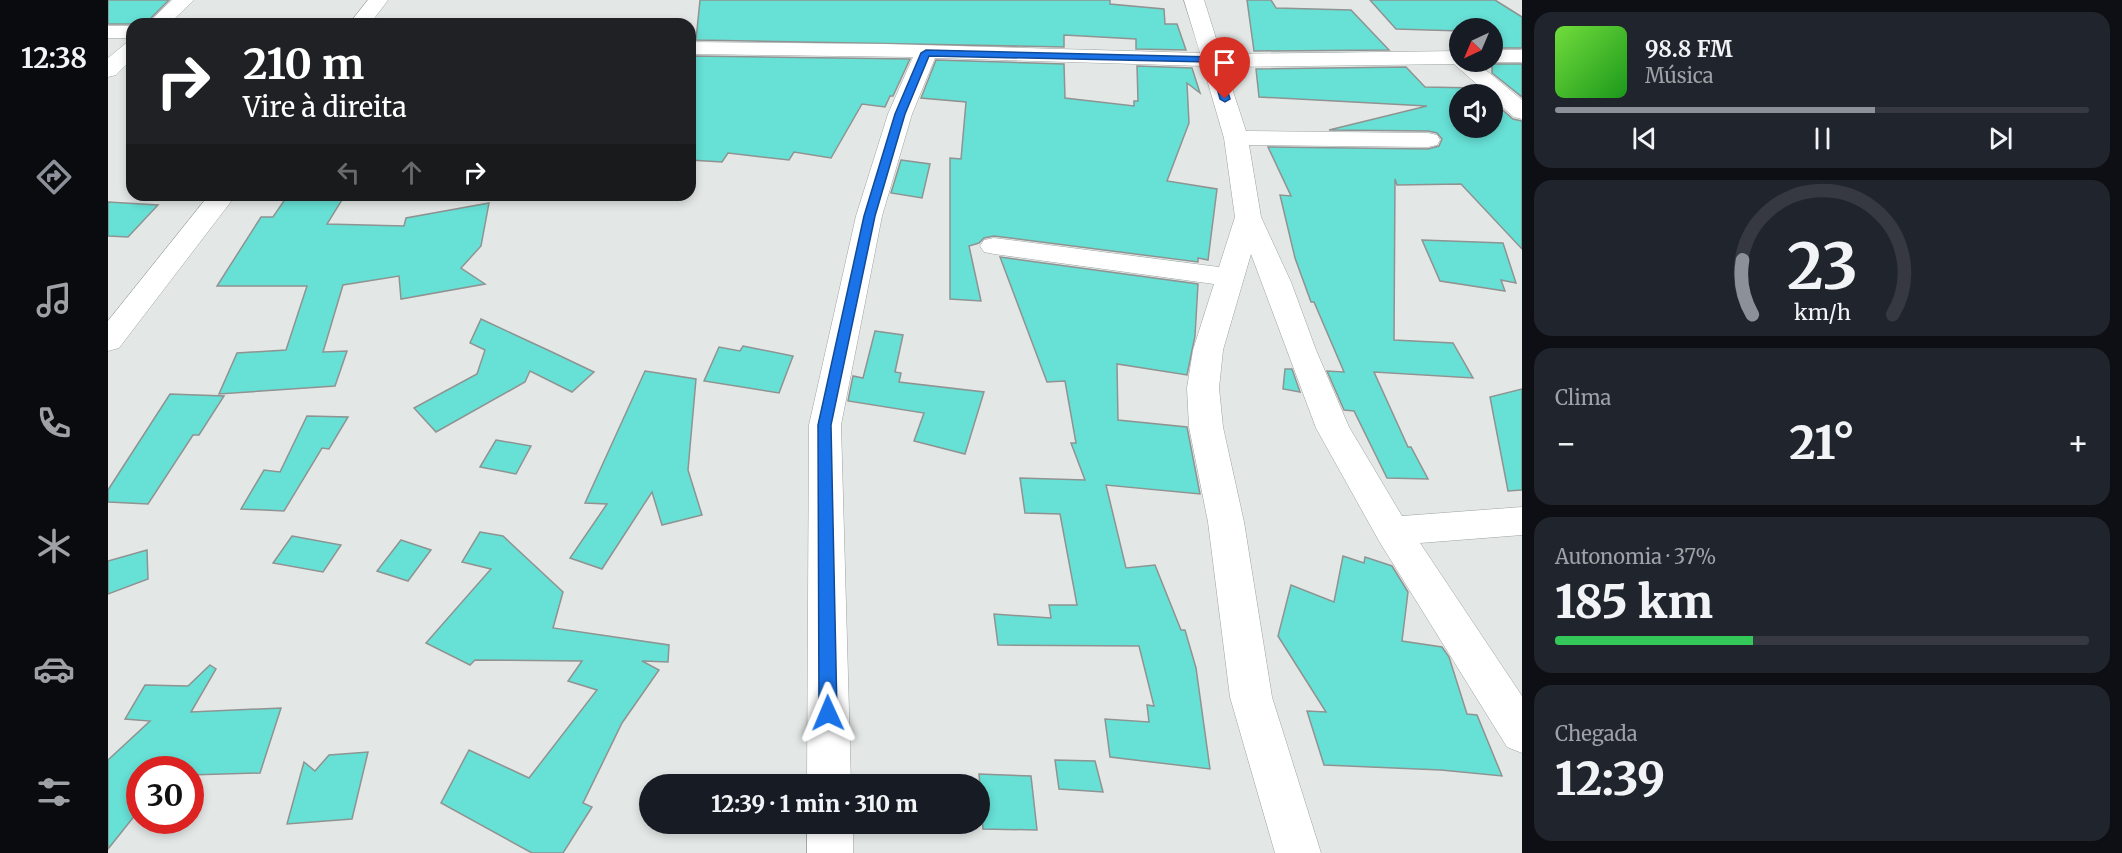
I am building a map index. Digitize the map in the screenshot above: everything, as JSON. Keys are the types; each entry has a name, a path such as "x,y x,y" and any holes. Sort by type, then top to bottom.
{"street":[{"path":"164,18 184,0"},
{"path":"364,18 378,0"},
{"path":"1194,0 1236,138 1248,216 1277,282 1301,350 1334,428 1392,531 1522,733"},
{"path":"108,32 126,32"},
{"path":"696,48 803,47 926,53 1214,60 1449,58"},
{"path":"829,774 825,425 869,216 900,114 926,53"},
{"path":"108,70 126,54"},
{"path":"1503,56 1522,56"},
{"path":"1476,72 1522,112"},
{"path":"1236,138 1428,140"},
{"path":"108,341 218,201"},
{"path":"1248,216 1208,350 1203,388 1206,428 1226,522 1251,697 1298,853"},
{"path":"994,246 1230,277"},
{"path":"1392,531 1522,521"},
{"path":"830,834 830,853"}],"building":[{"path":"108,0 169,0 151,18 126,18 126,24 108,24"},
{"path":"700,0 1110,0 1110,4 1164,9 1165,24 1177,24 1186,50 1136,49 1136,39 1064,35 1064,47 696,40"},
{"path":"1247,0 1271,0 1276,8 1351,10 1389,50 1254,51"},
{"path":"1370,0 1495,0 1522,17 1522,48 1503,48 1503,18 1449,18 1449,31 1396,29"},
{"path":"696,56 910,59 893,96 890,96 885,107 862,104 831,158 794,152 789,160 728,153 722,162 696,160"},
{"path":"936,60 1064,64 1065,98 1134,106 1134,101 1138,101 1137,66 1192,68 1200,93 1187,83 1189,123 1167,181 1217,189 1208,260 1198,258 1198,262 994,236 984,238 979,243 969,246 981,301 950,299 950,158 961,159 966,102 921,98"},
{"path":"1503,64 1522,64 1522,97 1492,73 1503,72"},
{"path":"1406,67 1425,87 1449,87 1449,138 1503,138 1503,110 1513,119 1522,121 1522,249 1461,184 1397,185 1395,179 1394,340 1453,343 1473,378 1374,372 1408,447 1411,447 1428,479 1387,478 1354,411 1344,410 1327,371 1344,372 1314,302 1311,302 1295,258 1280,195 1291,196 1268,147 1428,149 1439,146 1442,139 1437,133 1428,131 1329,130 1427,106 1259,97 1256,69"},
{"path":"901,160 930,164 922,198 891,193"},
{"path":"284,201 341,201 327,224 404,226 406,218 489,203 481,246 461,268 485,284 401,299 399,276 343,285 323,352 347,351 335,386 219,394 237,353 286,350 307,286 217,286 261,217 273,217"},
{"path":"108,202 158,205 128,237 108,236"},
{"path":"1422,240 1503,243 1516,283 1501,280 1505,291 1440,281"},
{"path":"1000,257 1198,284 1195,336 1187,375 1117,364 1118,420 1187,427 1200,494 1106,485 1126,568 1155,565 1181,630 1185,630 1196,668 1210,769 1110,757 1105,719 1149,722 1147,705 1154,706 1139,646 998,645 994,614 1051,618 1049,605 1077,605 1060,514 1025,513 1020,478 1085,480 1071,443 1076,443 1065,381 1047,382"},
{"path":"481,319 594,372 572,392 530,371 525,382 436,432 414,408 477,374 485,350 470,343"},
{"path":"875,331 903,335 895,372 901,373 899,382 984,392 965,454 914,441 924,413 848,401 853,376 863,378"},
{"path":"743,346 793,356 779,393 704,381 719,347 740,351"},
{"path":"1285,369 1292,369 1300,392 1283,389"},
{"path":"645,371 696,379 688,470 702,515 662,525 652,492 602,569 570,558 607,504 585,503"},
{"path":"1522,389 1522,490 1508,491 1490,397"},
{"path":"170,394 224,396 199,435 193,435 148,504 108,502 108,490"},
{"path":"307,416 348,417 329,449 322,448 284,511 241,509 264,470 280,472"},
{"path":"496,440 531,446 516,474 480,467"},
{"path":"480,532 503,536 563,592 553,628 669,645 668,662 642,661 659,670 622,723 583,803 592,807 563,853 532,853 441,803 469,750 529,778 597,690 568,681 582,661 475,660 470,665 426,643 491,569 462,562"},
{"path":"292,536 341,545 323,572 273,563"},
{"path":"401,540 431,550 408,581 377,571"},
{"path":"147,550 148,579 108,594 108,561"},
{"path":"1343,556 1364,563 1365,557 1392,566 1408,592 1402,641 1442,647 1449,657 1467,714 1477,715 1502,776 1441,770 1324,765 1307,711 1326,712 1278,636 1291,585 1334,602"},
{"path":"210,665 216,669 191,712 281,708 260,773 204,775 204,756 126,756 126,826 108,849 108,760 150,721 125,719 145,685 188,686"},
{"path":"368,752 352,819 287,824 304,762 315,771 329,755"},
{"path":"1055,760 1095,761 1103,792 1059,789"},
{"path":"990,774 1031,776 1037,830 990,829"}],"route":[{"path":"828,713 825,425 869,216 900,114 926,53 1214,60 1225,99"}]}
